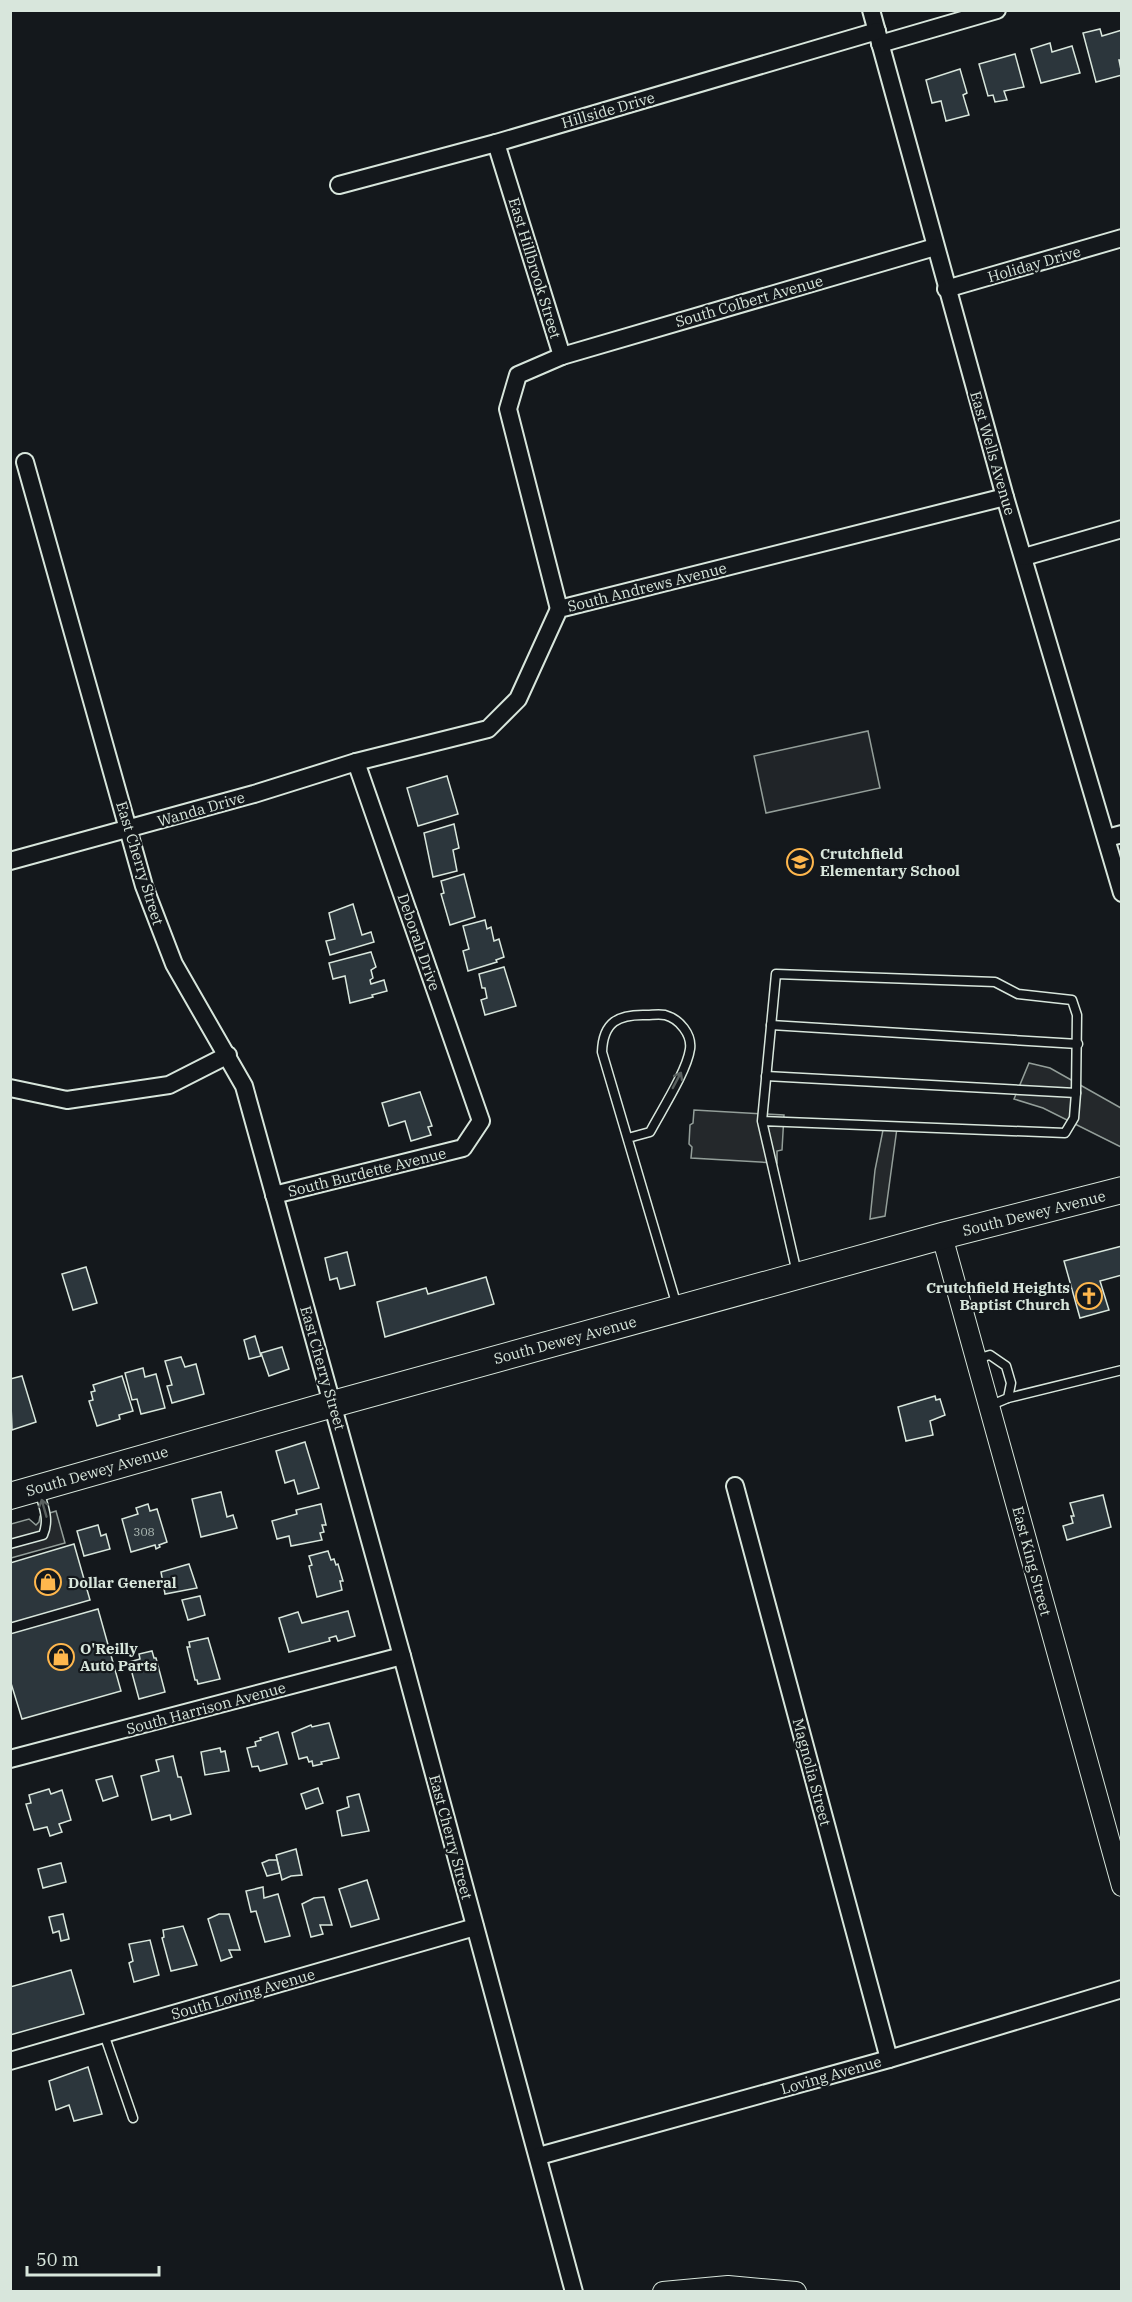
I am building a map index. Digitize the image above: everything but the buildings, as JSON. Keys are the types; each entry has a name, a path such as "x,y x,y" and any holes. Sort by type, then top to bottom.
{"main road":[{"name":"South Dewey Avenue","path":"10,1496 333,1404 942,1236 1122,1190"}],"street":[{"name":"East Wells Avenue","path":"871,10 1005,497 1114,836 1122,893"},
{"name":"Hillside Drive","path":"339,185 878,37 998,10"},
{"name":"East Hillbrook Street","path":"496,143 562,356 518,375 508,409 559,609"},
{"name":"Holiday Drive","path":"946,289 1122,238"},
{"name":"South Colbert Avenue","path":"562,356 935,247"},
{"name":"East Cherry Street","path":"25,462 144,886 174,964 244,1086 539,2156 574,2292"},
{"name":"South Andrews Avenue","path":"356,762 488,729 518,699 559,609 1005,497"},
{"path":"1024,557 1122,529"},
{"name":"Wanda Drive","path":"10,861 129,830 356,762"},
{"name":"Deborah Drive","path":"356,762 482,1121"},
{"path":"10,1088 67,1100 169,1085 228,1055"},
{"name":"South Burdette Avenue","path":"274,1195 463,1148 482,1121"},
{"name":"East King Street","path":"942,1236 1122,1886"},
{"name":"Magnolia Street","path":"735,1486 889,2059"},
{"name":"South Harrison Avenue","path":"10,1759 402,1656"},
{"name":"South Loving Avenue","path":"10,2061 475,1927"},
{"name":"Loving Avenue","path":"539,2156 889,2059 1122,1989"},
{"path":"663,2292 728,2286 796,2292"}],"lane":[{"path":"762,1121 1065,1133 1074,1118 1076,1093 1077,1015 1072,1000 1018,994 995,982 776,974 762,1121 798,1276"},
{"path":"628,1138 650,1132 687,1061 690,1047 686,1030 676,1020 665,1015 629,1014 618,1019 609,1027 602,1039 602,1052 678,1309"},
{"path":"771,1025 1078,1044"},
{"path":"766,1076 1076,1093"},
{"path":"976,1359 990,1355 1006,1366 1011,1383 1008,1398"},
{"path":"989,1406 1008,1398 1122,1370"},
{"path":"10,1544 43,1535 47,1526 47,1516 38,1488"},
{"path":"104,2034 133,2118"}],"shaded area":[{"path":"868,731 880,788 766,813 754,756"},
{"path":"1029,1063 1050,1068 1121,1108 1121,1147 1043,1108 1014,1099"},
{"path":"694,1110 784,1115 782,1150 777,1151 777,1163 691,1158 690,1125 693,1123"},
{"path":"897,1128 885,1216 870,1219 875,1170 883,1130"},
{"path":"56,1511 65,1543 11,1558 11,1524 29,1519 36,1525 40,1516"}],"place":[{"name":"Crutchfield Elementary School","path":"800,862"},
{"name":"Crutchfield Heights Baptist Church","path":"1089,1296"},
{"name":"Dollar General","path":"48,1582"},
{"name":"O'Reilly Auto Parts","path":"61,1657"}]}
